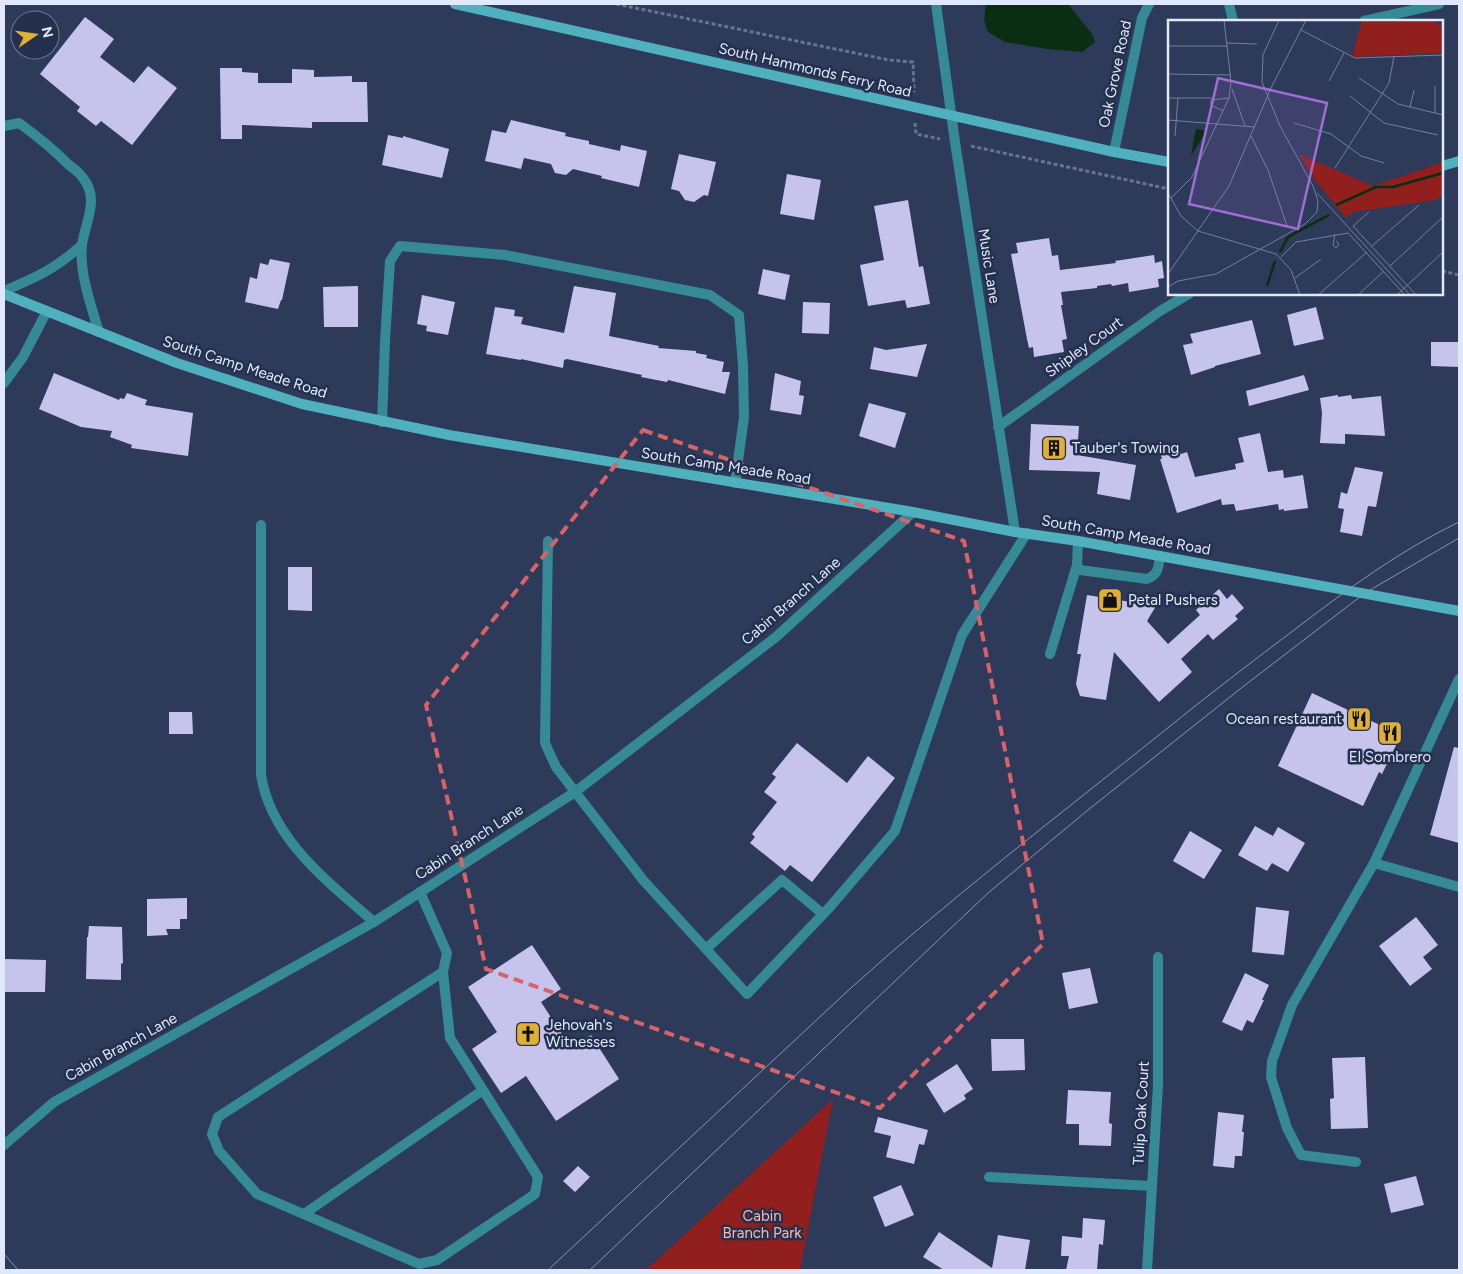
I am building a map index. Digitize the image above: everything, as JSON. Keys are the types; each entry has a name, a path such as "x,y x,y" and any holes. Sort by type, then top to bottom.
{"main road":[{"name":"South Hammonds Ferry Road","path":"455,4 951,116 1114,152 1168,162"},
{"path":"1443,166 1459,161"},
{"name":"South Camp Meade Road","path":"4,293 177,363 302,404 382,422 449,435 913,512 1015,532 1078,541 1459,612"}],"street":[{"name":"Music Lane","path":"936,4 951,116 1015,532"},
{"name":"Oak Grove Road","path":"1114,152 1142,18 1148,4"},
{"path":"1230,4 1234,20"},
{"path":"1368,20 1439,4"},
{"path":"4,126 20,123 84,179 91,195 90,215 82,245 83,268 99,332"},
{"path":"4,293 42,275 63,262 82,245"},
{"path":"382,422 390,261 400,246 505,255 710,295 739,315 744,417 735,483"},
{"name":"Shipley Court","path":"998,427 1160,310 1187,295"},
{"path":"4,383 23,357 47,312"},
{"name":"Cabin Branch Lane","path":"4,1145 54,1102 374,922 574,792 776,638 913,512"},
{"path":"261,525 261,775 264,793 274,817 290,841 336,889 374,922"},
{"path":"548,541 545,743 556,766 574,792 643,880 748,994 823,914 895,831 962,635 1027,533"},
{"path":"1050,654 1077,564 1078,541"},
{"path":"1077,564 1080,570 1147,579 1158,572 1160,556"},
{"path":"1356,1162 1301,1154 1287,1128 1271,1076 1272,1061 1292,1005 1374,863 1459,679"},
{"path":"1374,863 1459,888"},
{"path":"707,948 782,880 823,914"},
{"path":"420,892 447,953 442,972 450,1038 538,1177 535,1194 437,1260 419,1264 257,1194 219,1151 212,1134 218,1117 442,972"},
{"name":"Tulip Oak Court","path":"1147,1270 1158,1084 1158,957"},
{"path":"304,1214 483,1090"},
{"path":"989,1177 1152,1186"}],"path":[{"path":"1443,271 1459,275"}],"highlighted area":[{"path":"643,430 964,541 1043,944 880,1108 486,969 426,705"}],"green space":[{"name":"Cabin Branch Park","path":"833,1099 800,1270 646,1270"}],"shaded area":[{"path":"986,4 1068,4 1092,34 1095,42 1082,52 1047,49 1005,42 988,32 984,20"}],"building":[{"path":"85,17 114,39 100,57 134,83 148,66 177,88 132,145 101,121 96,126 77,111 80,107 40,74 51,60 60,60 60,49"},
{"path":"220,68 242,68 242,72 258,73 258,83 292,83 292,69 314,70 314,77 352,76 352,82 367,82 368,122 312,122 312,128 242,125 242,139 221,139"},
{"path":"511,120 566,133 565,136 589,141 589,144 620,151 621,145 647,151 639,187 573,169 566,175 555,173 551,164 524,158 521,169 485,161 492,130 506,133"},
{"path":"388,135 403,138 403,136 449,149 442,178 382,165"},
{"path":"679,154 716,162 708,196 704,195 694,202 685,200 679,191 671,189"},
{"path":"787,174 821,180 814,220 780,214"},
{"path":"908,200 919,267 923,266 930,304 907,308 905,300 868,306 860,265 884,260 874,206"},
{"path":"1049,238 1052,256 1058,255 1060,270 1116,263 1115,261 1154,255 1155,263 1162,261 1164,278 1158,279 1159,287 1129,292 1128,283 1061,292 1063,305 1061,305 1067,339 1062,340 1064,352 1034,357 1033,347 1029,348 1011,254 1018,253 1016,243"},
{"path":"270,259 290,263 282,300 278,309 245,302 250,277 257,279 260,263 268,265"},
{"path":"763,269 790,275 785,300 758,294"},
{"path":"358,286 358,327 324,327 323,287"},
{"path":"574,286 616,293 609,336 659,346 658,348 696,351 696,353 707,355 706,358 724,362 722,372 730,372 725,394 668,380 667,382 641,377 642,375 567,359 564,360 563,368 486,354 495,307 515,310 514,316 523,317 521,324 564,333"},
{"path":"422,295 455,302 448,335 426,331 427,326 417,324"},
{"path":"803,302 830,303 829,334 802,333"},
{"path":"1316,307 1324,339 1294,346 1287,315"},
{"path":"1252,320 1261,354 1215,366 1191,375 1183,345 1193,343 1190,334"},
{"path":"1431,342 1459,342 1459,367 1431,366"},
{"path":"927,344 917,377 870,369 874,347 886,350"},
{"path":"54,373 119,400 120,398 124,399 127,393 147,400 145,405 193,413 188,456 131,448 132,445 110,437 112,431 81,427 39,409"},
{"path":"775,373 801,381 799,395 804,396 801,415 770,410"},
{"path":"1304,375 1309,390 1249,406 1246,391"},
{"path":"1338,395 1338,397 1351,395 1352,399 1381,396 1385,436 1345,434 1345,444 1320,443 1322,413 1320,398"},
{"path":"869,403 906,413 895,448 859,436"},
{"path":"1031,424 1079,426 1077,455 1136,465 1130,500 1097,494 1100,472 1029,470"},
{"path":"1260,433 1268,472 1283,470 1284,478 1303,475 1308,508 1284,511 1284,509 1279,510 1278,504 1236,511 1234,504 1222,505 1221,499 1177,513 1160,459 1162,459 1160,452 1179,446 1181,454 1187,452 1195,477 1236,469 1235,464 1244,462 1238,438"},
{"path":"1355,467 1383,472 1376,507 1368,506 1362,536 1340,532 1344,509 1338,508 1341,492 1347,494"},
{"path":"288,567 312,567 312,611 288,610"},
{"path":"1219,589 1227,599 1232,594 1244,608 1235,616 1238,619 1213,640 1208,634 1181,659 1192,672 1159,702 1114,652 1106,700 1080,696 1076,684 1081,654 1077,654 1087,595 1156,606 1147,621 1168,644 1200,615 1196,610"},
{"path":"1312,693 1401,735 1382,774 1379,772 1363,806 1278,766"},
{"path":"169,712 192,712 193,734 169,734"},
{"path":"797,743 847,783 868,756 895,778 812,882 790,865 785,871 750,843 755,837 752,834 777,802 764,792 776,777 772,774"},
{"path":"1454,747 1459,748 1459,843 1430,835"},
{"path":"1255,826 1273,836 1278,827 1305,843 1288,872 1272,863 1267,871 1238,855"},
{"path":"1190,831 1222,850 1204,879 1173,861"},
{"path":"187,898 187,919 180,919 180,929 166,929 168,935 147,936 147,899"},
{"path":"1256,907 1289,911 1284,955 1252,952"},
{"path":"1416,917 1438,945 1423,957 1432,969 1410,986 1379,946"},
{"path":"89,926 122,927 123,963 121,964 121,980 86,979"},
{"name":"Jehovah's Witnesses","path":"532,945 561,989 541,1002 571,1048 591,1035 619,1079 556,1121 526,1076 501,1093 472,1049 497,1032 468,987"},
{"path":"4,959 46,960 45,992 4,992"},
{"path":"1090,968 1098,1003 1069,1009 1062,973"},
{"path":"1245,973 1269,985 1253,1023 1247,1020 1242,1031 1222,1022"},
{"path":"991,1039 1024,1039 1025,1070 992,1071"},
{"path":"1365,1057 1368,1128 1331,1129 1330,1099 1334,1098 1332,1058"},
{"path":"957,1064 973,1089 964,1095 966,1099 944,1113 926,1084"},
{"path":"1068,1090 1111,1092 1109,1123 1112,1124 1111,1146 1079,1145 1079,1124 1066,1124"},
{"path":"1218,1112 1244,1115 1242,1156 1235,1156 1234,1168 1213,1166"},
{"path":"878,1117 928,1130 924,1145 919,1144 914,1164 886,1157 891,1136 874,1132"},
{"path":"578,1166 590,1177 575,1192 563,1181"},
{"path":"1416,1176 1424,1205 1391,1213 1384,1184"},
{"path":"901,1185 914,1215 885,1227 873,1197"},
{"path":"1083,1218 1105,1220 1103,1245 1099,1244 1097,1270 1066,1270 1069,1256 1061,1256 1062,1236 1082,1238"},
{"path":"939,1232 992,1268 998,1235 1030,1240 1025,1270 944,1270 923,1257"}],"tram line":[{"path":"548,1270 852,987 967,889 1197,704 1317,612 1396,557 1459,522"},
{"path":"590,1270 988,893 1088,810 1240,689 1365,593 1459,538"},
{"path":"4,1254 18,1270"}],"place":[{"name":"Tauber's Towing","path":"1054,448"},
{"name":"Petal Pushers","path":"1110,600"},
{"name":"Ocean restaurant","path":"1359,719"},
{"name":"El Sombrero","path":"1390,733"},
{"name":"Jehovah's Witnesses","path":"528,1034"}]}
